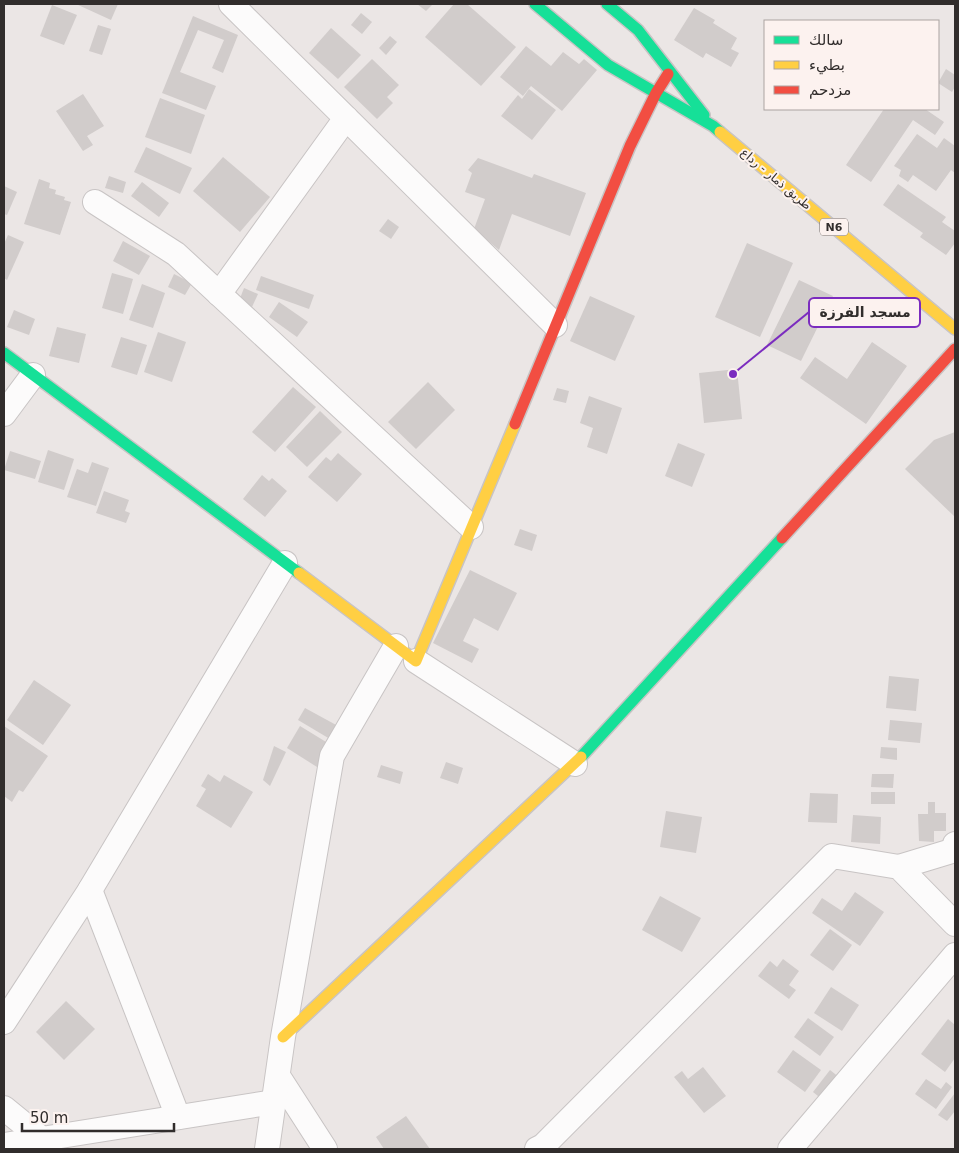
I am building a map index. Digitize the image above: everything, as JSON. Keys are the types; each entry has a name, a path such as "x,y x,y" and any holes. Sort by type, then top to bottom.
{"street":[{"path":"231,4 555,325"},
{"name":"N6","path":"535,4 608,65 712,126"},
{"name":"N6","path":"606,4 638,30 712,126"},
{"path":"416,661 630,146 656,93 670,71"},
{"path":"219,294 346,118"},
{"name":"طريق ذمار - رداع","path":"712,126 955,329"},
{"path":"95,202 176,254 471,527"},
{"path":"284,1037 575,764 955,349"},
{"path":"4,353 416,661 575,764"},
{"path":"4,414 33,375"},
{"path":"4,1022 90,890 285,564"},
{"path":"267,1149 284,1037 332,756 396,646"},
{"path":"542,1148 832,856 899,867 954,850 955,844"},
{"path":"899,867 955,924"},
{"path":"90,890 178,1117"},
{"path":"790,1149 955,955"},
{"path":"278,1076 324,1149"},
{"path":"4,1145 274,1102"},
{"path":"4,1108 42,1139"}],"building":[{"path":"76,4 118,4 111,20"},
{"path":"417,4 433,4 426,11"},
{"path":"454,4 467,4 516,47 481,86 425,37"},
{"path":"52,5 77,15 64,45 40,36"},
{"path":"694,8 715,20 713,23 737,38 731,49 739,53 731,67 706,53 703,58 674,40"},
{"path":"361,13 372,22 362,34 351,25"},
{"path":"193,16 238,35 223,73 212,68 224,40 198,30 180,72 216,86 206,110 162,93"},
{"path":"98,25 111,29 102,55 89,51"},
{"path":"331,28 361,55 338,79 309,53"},
{"path":"390,36 397,42 386,55 379,48"},
{"path":"526,46 551,66 563,52 579,64 584,59 597,70 562,111 531,86 523,96 500,77"},
{"path":"372,59 399,85 387,97 393,103 377,119 344,87"},
{"path":"946,69 955,75 955,87 952,92 939,84"},
{"path":"529,89 556,110 532,140 501,116 518,95 522,99"},
{"path":"83,94 104,126 87,136 93,145 83,151 56,111"},
{"path":"160,98 205,115 191,154 145,137"},
{"path":"883,110 926,110 944,122 935,135 913,120 871,182 846,165"},
{"path":"917,134 937,148 944,138 955,146 955,173 951,170 936,191 913,175 908,182 899,176 901,170 894,166"},
{"path":"146,147 192,168 180,194 134,172"},
{"path":"223,157 270,197 240,232 193,191"},
{"path":"478,158 532,178 534,174 586,193 570,236 512,214 499,250 474,229 485,199 465,192 472,173 468,170"},
{"path":"109,176 126,182 123,193 105,188"},
{"path":"39,179 50,183 49,188 56,190 55,194 65,197 64,200 71,202 60,235 24,224"},
{"path":"142,182 169,203 159,217 131,196"},
{"path":"898,184 946,217 942,222 955,231 955,243 946,255 920,237 923,233 883,205"},
{"path":"4,186 17,192 7,215 4,214"},
{"path":"388,219 399,227 391,239 379,231"},
{"path":"8,235 24,242 7,280 4,278 4,244"},
{"path":"123,241 150,256 139,275 113,261"},
{"path":"747,243 793,263 760,337 715,317"},
{"path":"112,273 133,279 123,314 102,308"},
{"path":"174,274 192,283 185,295 168,287"},
{"path":"261,276 314,295 309,309 256,290"},
{"path":"799,280 833,296 801,361 767,345"},
{"path":"142,284 165,293 153,328 129,320"},
{"path":"244,288 258,294 252,307 239,301"},
{"path":"590,296 635,316 615,361 570,341"},
{"path":"279,302 308,322 297,337 269,317"},
{"path":"14,310 35,319 29,335 7,327"},
{"path":"57,327 86,334 79,363 49,356"},
{"path":"158,332 186,342 172,382 144,372"},
{"path":"121,337 147,345 137,375 111,367"},
{"path":"872,342 907,366 866,424 800,378 815,357 847,379"},
{"path":"737,369 742,419 704,423 699,373"},
{"path":"428,382 455,410 416,449 388,422"},
{"path":"293,387 316,407 275,452 252,432"},
{"path":"557,388 569,391 566,403 553,400"},
{"path":"589,396 622,408 607,454 587,447 593,428 580,423"},
{"path":"320,411 342,432 307,467 286,447"},
{"path":"955,432 955,517 905,469 934,440"},
{"path":"678,443 705,454 692,487 665,476"},
{"path":"48,450 74,459 64,490 38,482"},
{"path":"10,451 41,461 35,479 4,470"},
{"path":"338,453 362,474 337,502 308,477 326,457 331,461"},
{"path":"92,462 109,468 96,506 67,497 77,469 88,473"},
{"path":"262,475 269,481 272,478 287,491 265,517 243,499"},
{"path":"104,491 129,500 125,511 130,513 126,523 96,513"},
{"path":"520,529 537,535 532,551 514,545"},
{"path":"470,570 517,593 498,631 474,618 463,641 479,649 472,663 433,643"},
{"path":"889,676 919,679 916,711 886,708"},
{"path":"34,680 71,705 43,745 7,720"},
{"path":"305,708 338,726 330,739 298,720"},
{"path":"890,720 922,723 920,743 888,740"},
{"path":"4,726 48,756 23,792 19,790 12,802 4,796"},
{"path":"300,726 331,745 317,767 287,748"},
{"path":"274,746 286,752 270,786 263,780"},
{"path":"881,747 897,748 897,760 880,758"},
{"path":"446,762 463,768 458,784 440,778"},
{"path":"381,765 403,772 400,784 377,777"},
{"path":"208,774 220,782 224,775 253,792 231,828 196,806 206,789 201,786"},
{"path":"872,774 894,774 893,788 871,787"},
{"path":"871,792 895,792 895,804 871,804"},
{"path":"810,793 838,794 837,823 808,822"},
{"path":"928,802 935,802 935,813 946,813 946,831 934,831 934,842 919,841 918,814 928,814"},
{"path":"666,811 702,817 696,853 660,847"},
{"path":"853,815 881,817 880,844 851,842"},
{"path":"855,892 884,912 860,946 812,913 822,898 842,911"},
{"path":"660,896 701,918 682,952 642,930"},
{"path":"830,929 852,945 833,971 810,955"},
{"path":"783,959 799,971 789,985 796,990 789,999 758,976 770,961 777,967"},
{"path":"831,987 859,1005 842,1031 814,1013"},
{"path":"66,1001 95,1029 64,1060 36,1032"},
{"path":"808,1018 834,1037 820,1056 794,1037"},
{"path":"948,1019 955,1025 955,1058 945,1072 921,1054"},
{"path":"793,1050 821,1070 805,1092 777,1072"},
{"path":"703,1067 726,1096 704,1113 674,1077 682,1071 688,1079"},
{"path":"830,1070 850,1086 833,1108 813,1092"},
{"path":"926,1079 941,1089 946,1082 952,1087 936,1109 915,1094"},
{"path":"955,1093 955,1111 947,1121 938,1115"},
{"path":"406,1116 430,1149 384,1149 376,1137"}],"traffic: fast":[{"path":"535,4 608,65 713,126 720,132"},
{"path":"607,4 638,30 704,115"},
{"path":"4,353 299,573"},
{"path":"581,757 782,538"}],"traffic: slow":[{"path":"720,132 955,329"},
{"path":"299,573 416,661 515,424"},
{"path":"283,1037 581,757"}],"traffic: jam":[{"path":"515,424 630,146 656,93 668,74"},
{"path":"782,538 955,349"}],"place":[{"name":"مسجد الفرزة","path":"733,374"}]}
